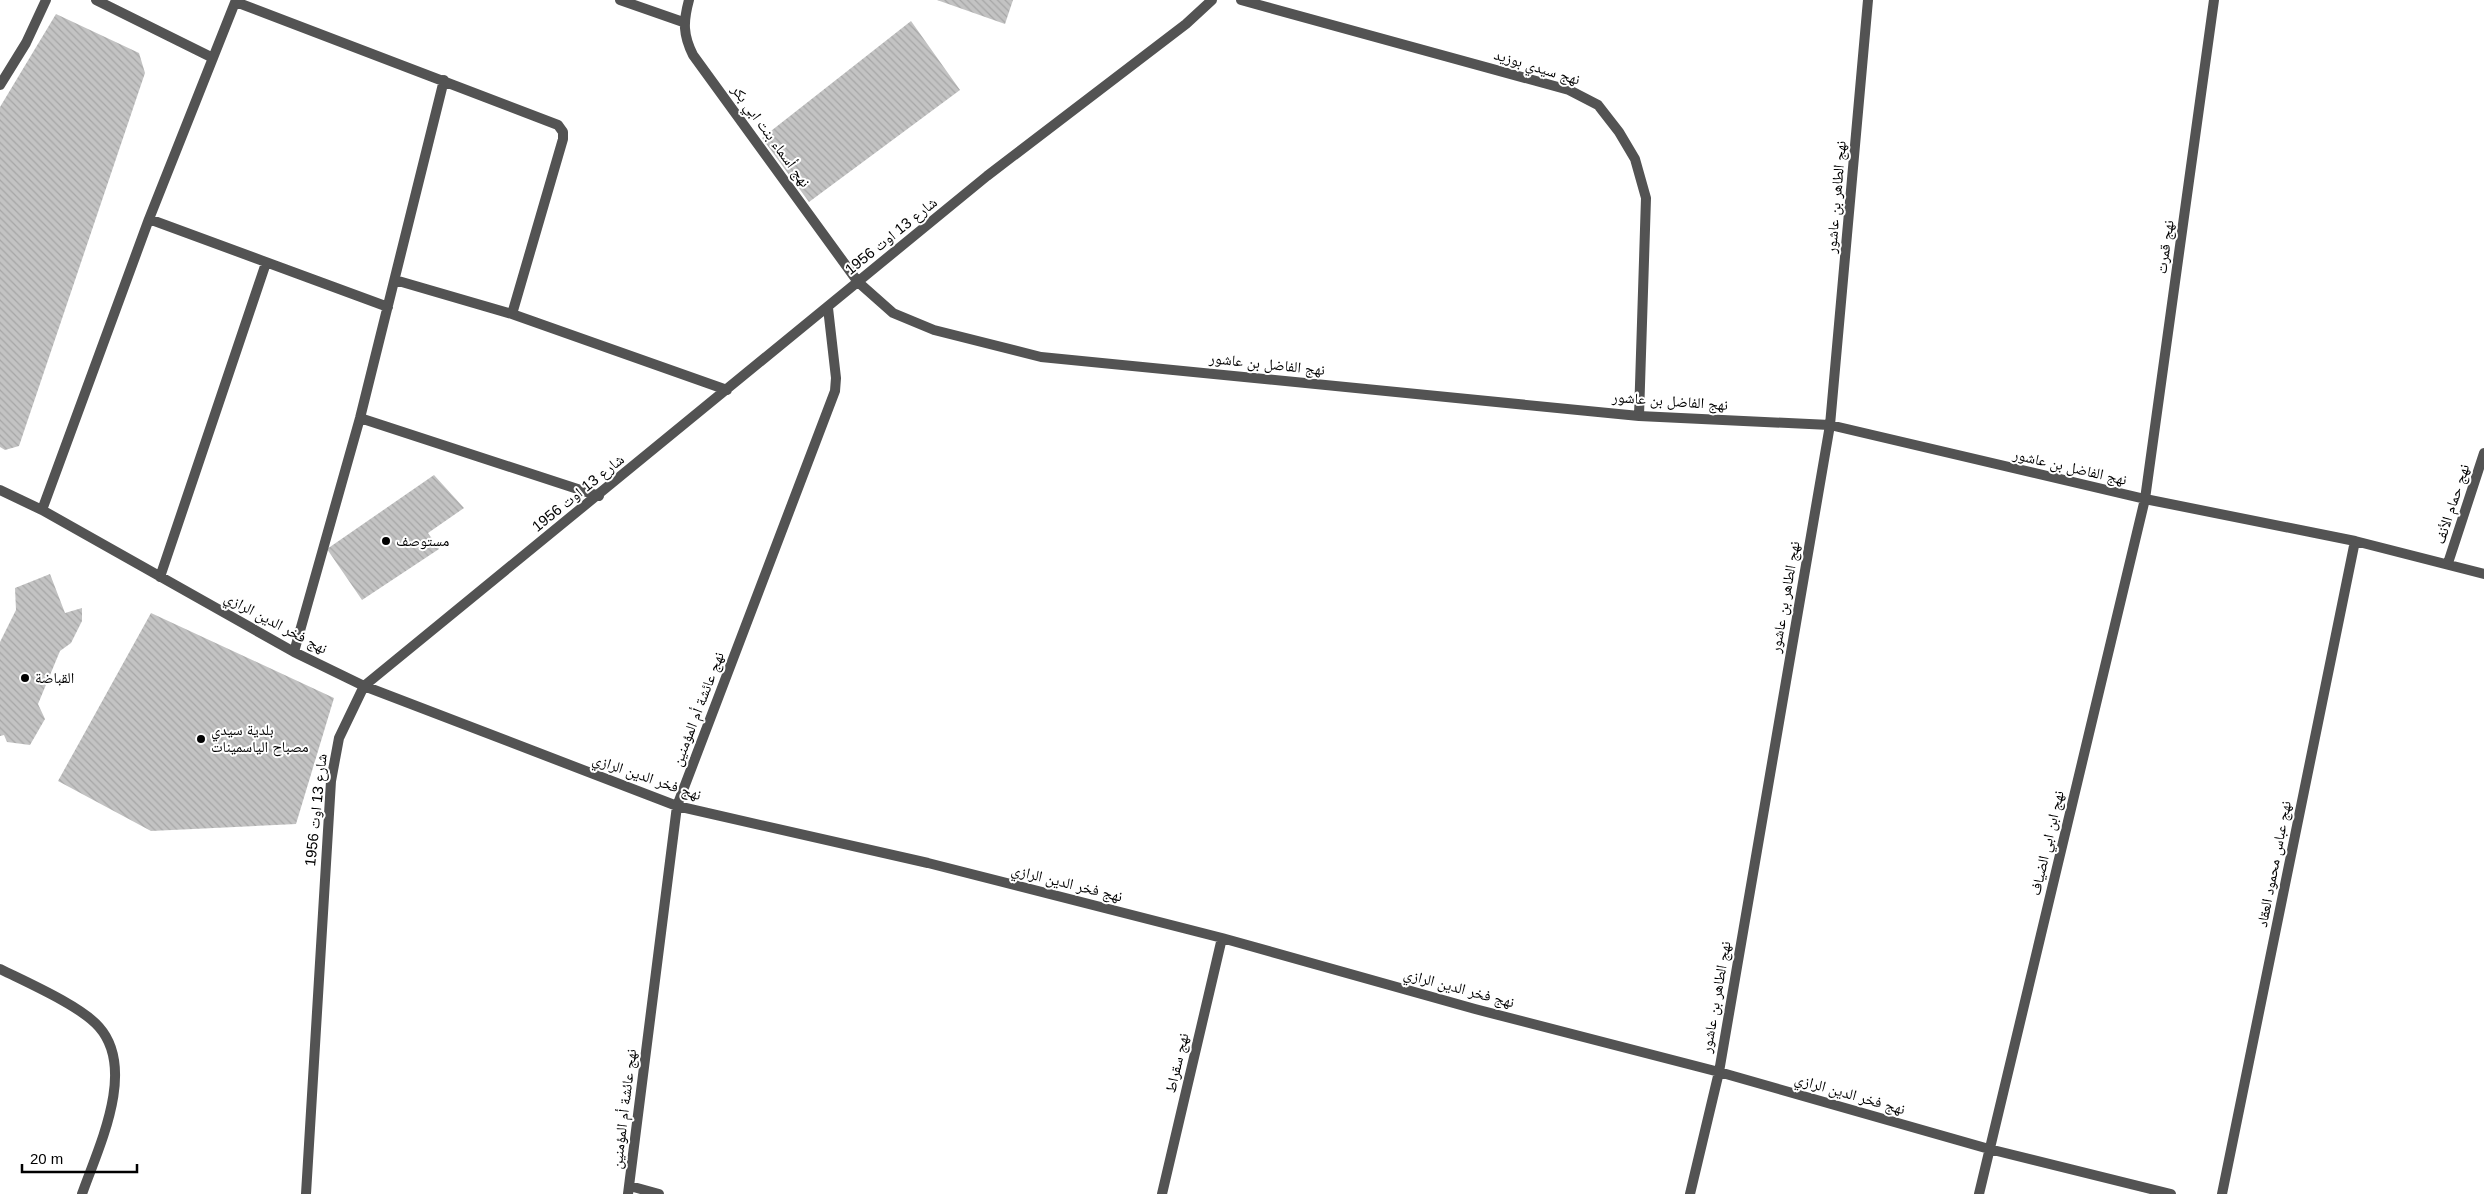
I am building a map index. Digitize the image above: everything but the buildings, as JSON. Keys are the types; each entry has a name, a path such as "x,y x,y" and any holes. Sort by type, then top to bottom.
{"street":[{"path":"0,85 26,43 46,0"},
{"path":"96,0 214,58"},
{"path":"620,0 683,22"},
{"name":"نهج أسماء بنت ابي بكر","path":"689,0 683,22 686,40 693,55 858,282"},
{"name":"شارع 13 اوت 1956","path":"306,1194 331,781 340,738 364,686 599,496 988,176 1186,24 1212,0"},
{"name":"نهج سيدي بوزيد","path":"1241,0 1569,90 1598,105 1620,132 1635,159 1646,198 1639,416"},
{"name":"نهج الطاهر بن عاشور","path":"1690,1194 1719,1072 1830,426 1868,0"},
{"name":"نهج قمرت","path":"2145,499 2214,0"},
{"path":"42,510 149,219 236,1 553,122 562,132 562,139 512,314"},
{"path":"294,652 360,418 444,80"},
{"path":"149,219 388,307"},
{"path":"160,577 266,263"},
{"path":"394,280 512,314 727,390"},
{"name":"نهج الفاضل بن عاشور","path":"858,282 893,313 934,330 1041,357 1639,416 1830,426 2145,499 2355,541 2448,563 2484,574"},
{"name":"نهج عائشة أم المؤمنين","path":"629,1190 676,806 834,391 836,378 828,308"},
{"path":"360,418 599,496"},
{"name":"نهج حمام الأنف","path":"2448,563 2484,453"},
{"name":"نهج فخر الدين الرازي","path":"0,490 42,510 294,652 364,686 676,806 928,863 1222,938 1475,1009 1719,1072 1989,1149 2171,1194"},
{"name":"نهج ابن ابي الضياف","path":"1979,1194 2145,499"},
{"name":"نهج عباس محمود العقاد","path":"2222,1194 2355,541"},
{"name":"نهج سقراط","path":"1162,1194 1222,938"},
{"path":"0,969 82,1012 99,1026 110,1044 116,1072 110,1114 82,1194"},
{"path":"629,1190 659,1194"}],"place":[{"name":"مستوصف","path":"386,541"},
{"name":"القباضة","path":"25,678"},
{"name":"بلدية سيدي مصباح الياسمينات","path":"201,739"}]}
